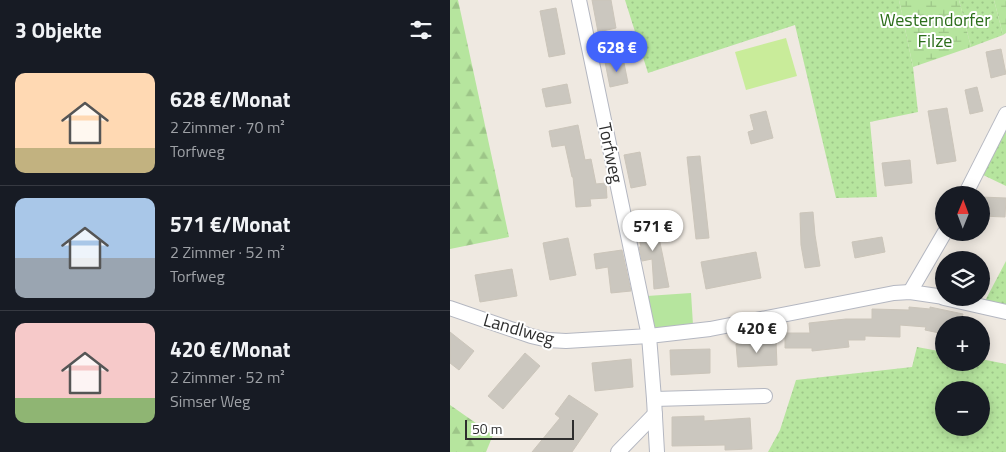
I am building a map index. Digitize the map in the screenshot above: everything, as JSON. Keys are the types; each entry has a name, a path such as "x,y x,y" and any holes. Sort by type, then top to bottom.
{"street":[{"name":"Torfweg","path":"578,0 649,336 657,452"},
{"path":"969,186 1006,114"},
{"path":"910,292 941,241"},
{"name":"Landlweg","path":"450,308 531,336 548,340 566,341 649,336 710,329 894,293 910,292 935,296"},
{"name":"Landlweg","path":"981,306 1006,312"},
{"path":"654,399 765,396"},
{"path":"618,452 655,414"}],"green space":[{"path":"450,0 458,0 509,237 450,249"},
{"path":"625,0 899,0 913,67 918,112 870,122 877,197 836,198 795,25 648,73"},
{"name":"Westerndorfer Filze","path":"899,0 959,0 971,47 913,67"},
{"path":"959,0 994,0 1003,35 971,47"},
{"name":"Westerndorfer Filze","path":"994,0 1006,0 1006,33 1003,35"},
{"path":"786,38 797,76 746,90 735,52"},
{"path":"1006,126 1006,186 979,173"},
{"path":"1006,261 1006,307 990,302 990,291"},
{"path":"691,293 693,325 654,327 647,296"},
{"path":"917,347 935,350 935,371 990,371 990,361 1006,364 1006,452 768,452 780,430 796,380 912,367"},
{"path":"450,405 493,435 486,452 450,452"}],"building":[{"path":"592,0 611,0 616,28 598,32"},
{"path":"556,8 565,54 549,57 540,11"},
{"path":"1001,49 1006,74 991,78 986,52"},
{"path":"623,58 628,83 610,87 605,62"},
{"path":"567,84 571,103 546,107 542,89"},
{"path":"977,87 983,111 970,114 965,90"},
{"path":"947,108 956,161 937,164 928,111"},
{"path":"766,111 773,138 751,144 748,132 754,130 750,115"},
{"path":"578,125 585,160 591,159 596,184 606,183 607,198 590,199 591,206 576,207 573,177 565,145 552,147 549,131"},
{"path":"640,152 646,185 631,188 624,155"},
{"path":"700,156 709,238 696,239 687,157"},
{"path":"910,160 912,183 885,186 882,163"},
{"path":"990,197 1006,198 1005,217 990,216"},
{"path":"813,212 820,266 805,268 801,245 800,213"},
{"path":"655,219 669,287 654,289 652,259 642,261 636,223"},
{"path":"882,237 885,252 855,258 852,242"},
{"path":"568,238 576,275 550,280 543,243"},
{"path":"622,250 631,291 611,293 608,267 596,269 594,254"},
{"path":"756,252 761,278 706,289 701,262"},
{"path":"512,269 517,296 480,302 475,275"},
{"path":"909,307 930,309 930,307 963,314 962,316 935,316 935,332 925,330 926,327 900,325 900,337 865,336 865,340 848,340 849,347 812,351 812,348 785,348 785,333 810,333 809,323 846,319 872,319 872,309 909,310"},
{"path":"450,332 474,351 459,370 450,363"},
{"path":"776,341 777,365 738,367 736,344"},
{"path":"710,349 710,373 671,375 670,350"},
{"path":"525,353 540,366 503,409 488,396"},
{"path":"631,359 633,387 595,391 592,363"},
{"path":"569,395 598,414 572,452 532,452 560,418 555,414"},
{"path":"704,416 704,421 750,418 752,449 725,450 725,445 672,446 672,417"}]}
